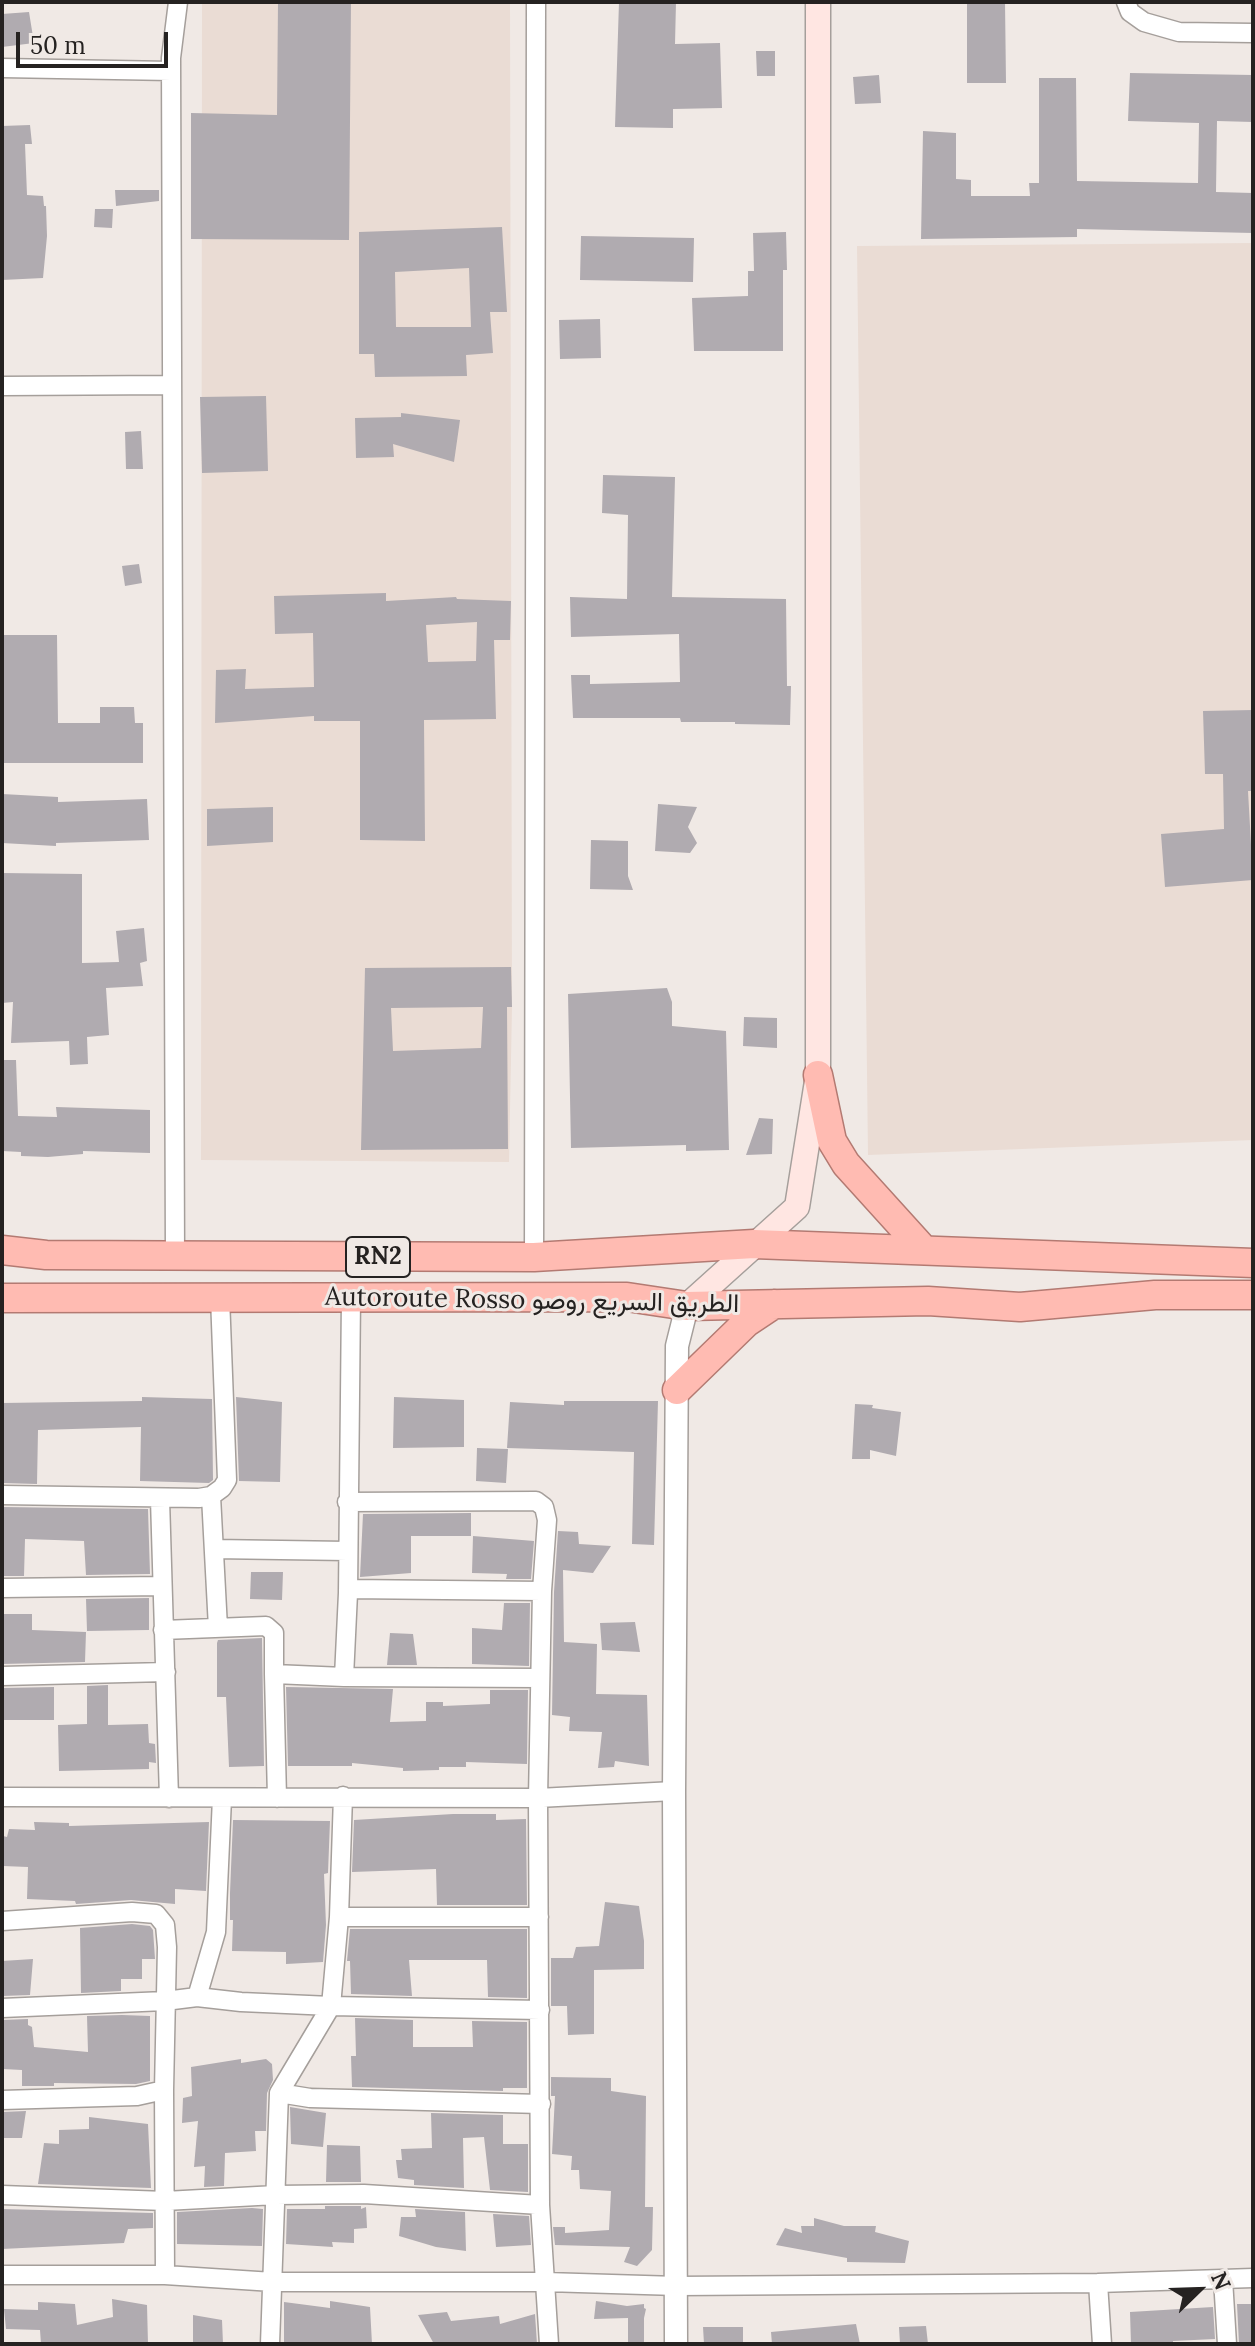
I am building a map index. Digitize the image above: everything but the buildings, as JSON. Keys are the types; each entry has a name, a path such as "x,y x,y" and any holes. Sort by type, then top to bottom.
{"highway":[{"path":"818,1075 832,1141 846,1164 923,1249"},
{"name":"Autoroute Rosso الطريق السريع روصو","path":"2,1250 46,1255 534,1257 754,1244 1253,1263"},
{"name":"Autoroute Rosso الطريق السريع روصو","path":"2,1298 627,1297 687,1306 928,1301 1020,1307 1155,1295 1253,1295"},
{"path":"677,1390 747,1322 774,1304"}],"main road":[{"path":"687,1306 797,1207 818,1075 818,2"}],"street":[{"path":"175,1256 171,71 178,2"},
{"path":"534,1257 536,2"},
{"path":"1126,2 1130,12 1144,22 1179,32 1253,33"},
{"path":"2,68 171,71"},
{"path":"2,386 172,385"},
{"path":"2,1495 160,1499 211,1496 222,1488 227,1480 220,1297"},
{"path":"344,1677 351,1297"},
{"path":"676,2344 674,1791 677,1346 687,1306"},
{"path":"211,1496 218,1628"},
{"path":"160,1499 169,1798"},
{"path":"347,1502 536,1501 544,1507 547,1520 542,1591 538,1798 540,2205 549,2344"},
{"path":"214,1549 347,1551"},
{"path":"2,1588 161,1586"},
{"path":"348,1589 542,1591"},
{"path":"163,1630 266,1626 274,1633 277,1798"},
{"path":"2,1676 166,1672"},
{"path":"274,1674 540,1678"},
{"path":"2,1797 538,1798 674,1791"},
{"path":"270,2344 279,2093 331,2006 339,1917 343,1796"},
{"path":"197,1997 216,1932 222,1798"},
{"path":"2,1921 132,1912 156,1914 165,1925 165,2275"},
{"path":"339,1917 539,1917"},
{"path":"2,2008 197,1997 331,2006 540,2010"},
{"path":"2,2100 137,2096 164,2090"},
{"path":"279,2093 310,2098 541,2104"},
{"path":"2,2195 165,2201 364,2194 540,2205"},
{"path":"2,2275 165,2275 273,2282 546,2282 677,2286 1098,2283 1253,2278"},
{"path":"1223,2279 1227,2344"},
{"path":"1098,2283 1102,2344"}],"shaded area":[{"path":"202,2 510,2 512,1007 509,1162 201,1160"},
{"path":"1253,243 1253,1140 868,1155 857,246"}]}
